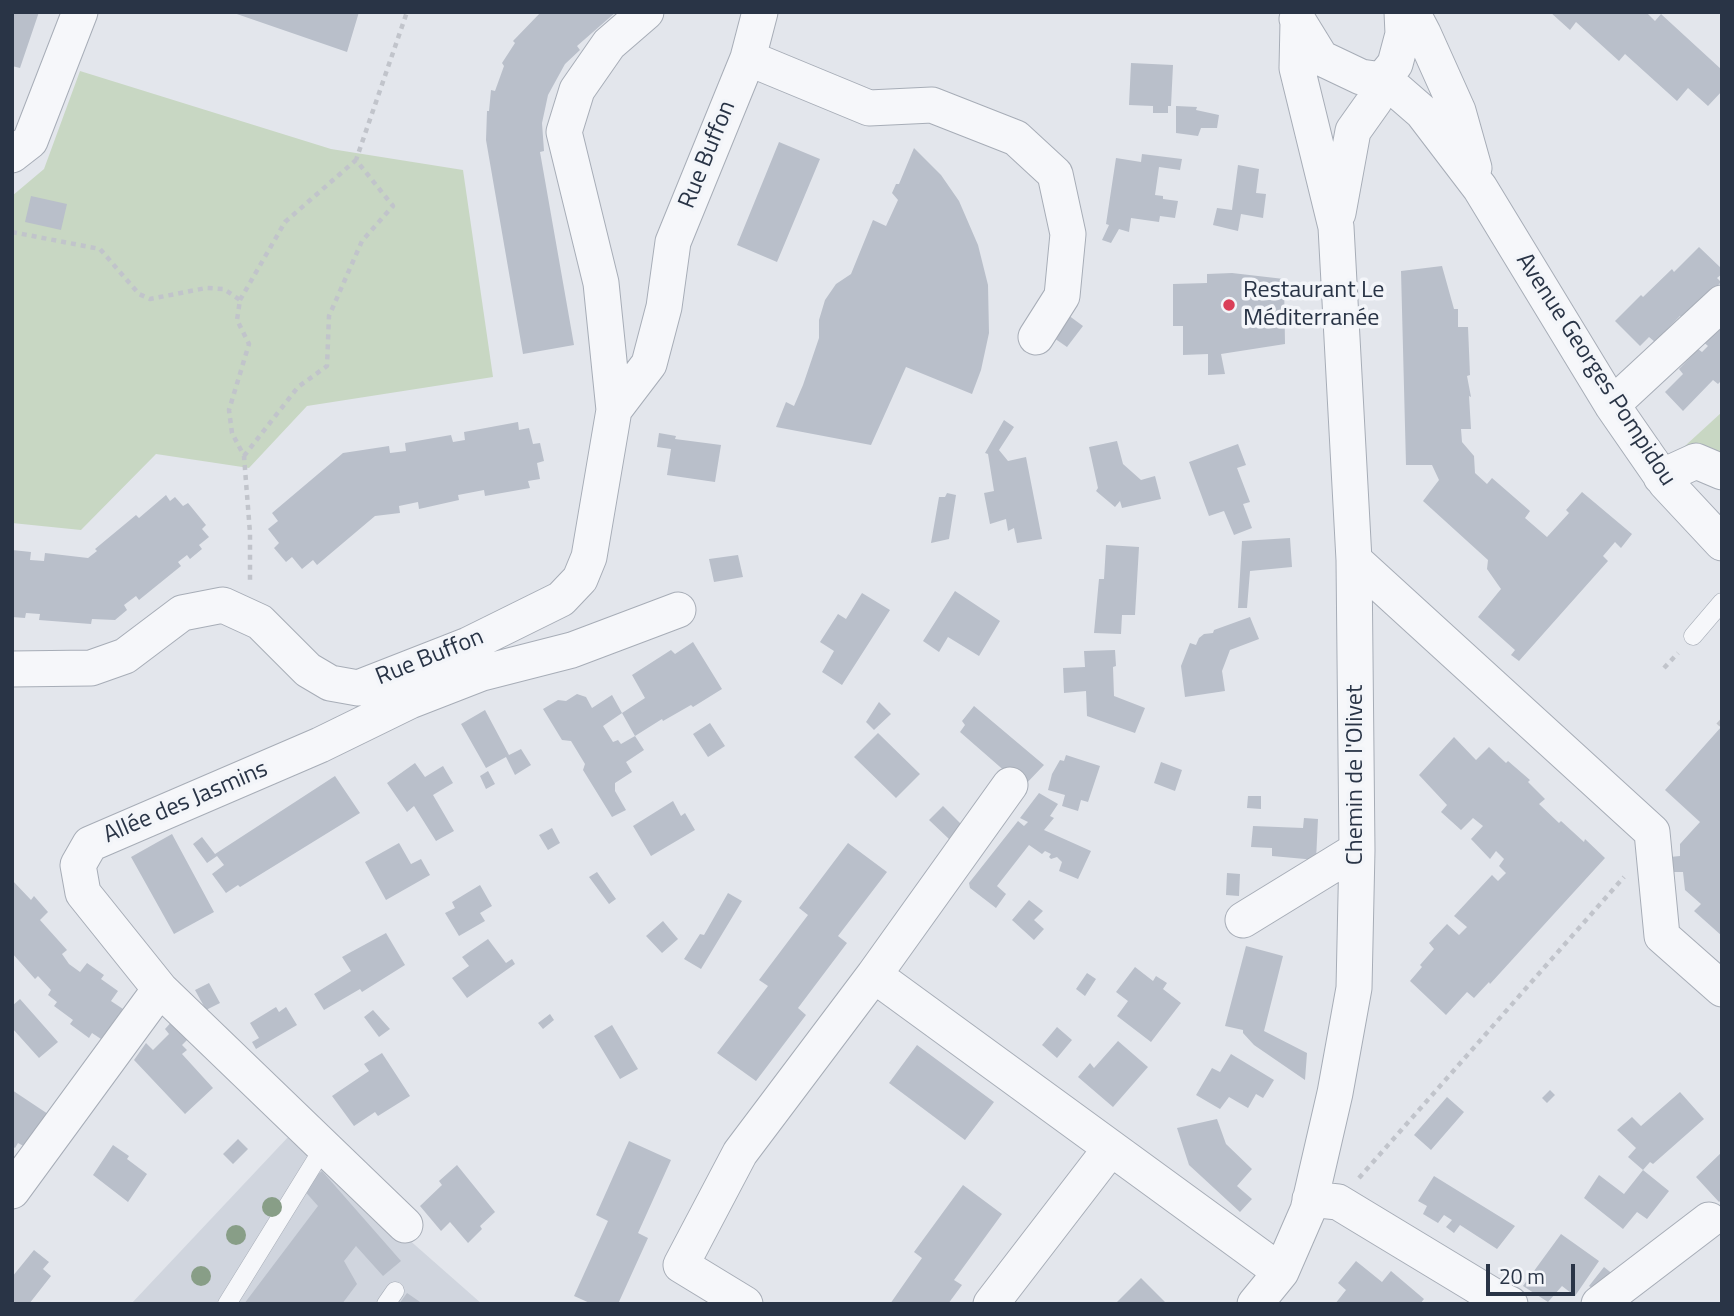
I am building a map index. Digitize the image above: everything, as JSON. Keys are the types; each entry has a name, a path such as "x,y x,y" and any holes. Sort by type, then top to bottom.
{"street":[{"path":"12,155 30,141 80,12"},
{"name":"Rue Buffon","path":"223,605 260,622 308,670 319,677 330,683 358,688 468,645 503,628 561,599 580,579 589,557 614,410 601,283 564,132 577,90 609,44 646,12"},
{"name":"Rue Buffon","path":"614,410 649,364 664,307 673,242 748,58 760,12"},
{"name":"Chemin de l'Olivet","path":"1336,227 1353,131 1375,100 1383,80 1395,64 1403,34 1402,12"},
{"name":"Avenue Georges Pompidou","path":"1412,12 1458,111 1480,188"},
{"path":"1297,17 1321,58 1361,77 1383,80"},
{"name":"Chemin de l'Olivet","path":"1255,1304 1281,1272 1299,1232 1324,1200 1335,1093 1354,988 1357,850 1354,560 1336,227 1297,68 1297,17"},
{"path":"748,58 869,108 932,105 1016,138 1055,174 1068,234 1062,296 1037,337"},
{"name":"Avenue Georges Pompidou","path":"1383,80 1422,112 1480,188 1612,405 1661,477 1722,543"},
{"path":"1612,405 1722,303"},
{"path":"1661,477 1696,461 1722,472"},
{"path":"1354,560 1652,832 1661,936 1722,989"},
{"path":"12,669 91,668 125,656 182,613 223,605"},
{"name":"Allée des Jasmins","path":"405,1225 160,989 83,893 78,865 90,844 320,745 410,701 482,673 572,650 678,610"},
{"path":"745,1304 681,1265 740,1153 874,975 1010,785"},
{"path":"1243,920 1357,850"},
{"path":"874,975 1281,1272"},
{"path":"12,1191 160,989"},
{"path":"991,1304 1111,1148"},
{"path":"1324,1200 1510,1304"},
{"path":"1599,1304 1709,1220"}],"lane":[{"path":"1693,636 1722,602"},
{"path":"227,1304 324,1147"}],"path":[{"path":"223,605 250,593 250,533 244,456 232,433 229,410 249,344 237,320 240,300 285,222 356,160 407,12"},
{"path":"244,456 298,387 327,366 329,316 362,241 393,206 356,160"},
{"path":"12,232 100,248 139,294 150,299 206,288 224,289 240,300"},
{"path":"1324,1200 1645,853 1652,832"}],"shaded area":[{"path":"290,1135 482,1304 131,1304"}],"green space":[{"path":"80,71 331,149 463,170 493,377 307,406 249,468 156,454 81,530 12,523 12,196 44,169"},
{"path":"1722,412 1722,460 1674,456"}],"building":[{"path":"12,12 39,12 20,68 12,66"},
{"path":"231,12 359,12 347,52"},
{"path":"541,12 616,12 577,46 580,50 565,64 548,95 542,123 544,151 540,152 574,345 523,354 486,140 487,111 491,90 495,91 504,66 502,63 515,43 513,41"},
{"path":"1550,12 1646,12 1655,21 1661,14 1722,70 1722,91 1708,106 1688,88 1677,101 1625,54 1619,61 1576,22 1570,30"},
{"path":"1131,63 1173,65 1171,106 1168,106 1168,113 1153,113 1153,106 1129,105"},
{"path":"1176,106 1197,107 1196,110 1219,115 1217,128 1201,128 1198,136 1176,133"},
{"path":"779,142 820,159 777,262 737,245"},
{"path":"914,148 941,175 959,201 978,245 988,285 989,333 981,370 972,394 906,367 871,445 776,427 786,402 794,406 803,385 819,338 819,320 825,300 836,284 851,274 873,220 886,226 898,200 892,193 896,184 899,184"},
{"path":"1142,154 1182,159 1180,170 1159,167 1155,195 1178,201 1175,218 1160,216 1159,222 1131,218 1129,232 1119,229 1111,243 1102,240 1109,225 1106,224 1116,158 1141,162"},
{"path":"1238,165 1259,169 1256,193 1266,194 1263,218 1241,214 1238,231 1213,225 1217,208 1232,210"},
{"path":"31,196 67,204 61,230 25,222"},
{"path":"1699,247 1722,269 1722,274 1717,278 1721,282 1685,321 1680,316 1655,342 1649,337 1640,346 1615,321 1641,295 1643,297 1672,269 1674,272"},
{"path":"1442,266 1454,309 1458,309 1458,327 1468,327 1470,375 1467,376 1471,397 1469,396 1471,429 1461,429 1462,442 1474,456 1475,473 1487,484 1492,478 1530,511 1525,518 1547,537 1569,513 1566,510 1582,492 1632,534 1621,548 1615,542 1603,556 1608,561 1519,661 1511,655 1515,650 1478,617 1501,589 1487,569 1488,560 1423,501 1439,480 1432,465 1406,465 1401,271"},
{"name":"Restaurant Le Méditerranée","path":"1232,273 1284,279 1285,344 1221,354 1225,374 1208,375 1208,354 1183,355 1183,326 1173,326 1173,284 1207,283 1207,274"},
{"path":"1068,315 1083,326 1067,347 1054,338"},
{"path":"1722,317 1722,380 1718,384 1713,380 1683,411 1665,392 1683,374 1679,369 1698,349 1702,352 1708,346 1700,339"},
{"path":"1004,420 1014,427 999,450 1008,461 1026,457 1042,539 1017,543 1014,528 1008,531 1006,519 990,524 984,493 994,491 988,454 985,453"},
{"path":"518,422 519,430 529,428 533,444 540,443 544,461 537,463 540,479 528,481 530,488 485,496 484,490 458,495 459,500 419,509 418,502 399,506 400,513 375,516 317,565 313,560 302,569 292,557 286,562 274,548 279,543 268,529 278,521 272,513 343,453 389,446 390,453 406,451 405,443 451,435 453,442 465,440 464,432"},
{"path":"659,433 676,436 675,439 721,445 715,482 667,475 671,449 657,447"},
{"path":"1117,441 1123,464 1141,480 1155,476 1161,499 1122,508 1120,501 1115,507 1096,491 1098,488 1089,447"},
{"path":"1238,444 1246,465 1237,468 1250,502 1243,504 1252,528 1234,535 1224,511 1209,516 1189,462"},
{"path":"947,493 956,495 949,539 931,543 939,497 945,497"},
{"path":"166,495 170,501 175,497 183,506 188,503 206,525 202,529 209,537 199,545 202,549 190,559 187,555 178,562 181,566 139,600 136,596 124,605 127,610 115,620 92,619 91,624 39,620 40,614 26,613 25,618 12,617 12,550 31,552 30,560 44,561 45,553 88,558 136,515 139,518"},
{"path":"1290,538 1292,567 1250,571 1247,608 1238,608 1242,541"},
{"path":"1106,545 1139,547 1135,615 1122,615 1121,634 1094,633 1099,579 1104,579"},
{"path":"738,555 743,577 714,582 709,559"},
{"path":"955,591 1000,621 979,656 948,637 939,652 923,641"},
{"path":"862,593 890,610 842,685 822,672 834,651 820,642 838,614 846,619"},
{"path":"1250,617 1259,639 1230,650 1222,671 1225,691 1185,697 1181,666 1190,643 1196,645 1204,634 1213,633 1214,630"},
{"path":"693,642 722,689 693,707 691,705 663,721 662,719 635,736 622,713 645,698 632,675 671,650 675,654"},
{"path":"1115,650 1114,696 1145,708 1135,733 1087,716 1086,691 1064,693 1063,668 1085,667 1084,651"},
{"path":"577,694 586,697 592,708 612,695 622,713 603,726 613,742 618,740 621,744 635,736 644,750 626,762 632,772 615,783 615,791 626,810 612,817 583,770 585,764 571,741 562,740 543,709 558,700 566,701"},
{"path":"879,702 891,714 874,730 866,722"},
{"path":"974,706 1044,765 1023,787 960,732 965,725 962,721"},
{"path":"485,710 509,755 521,749 531,765 515,775 506,757 486,768 461,724"},
{"path":"710,723 725,746 708,757 693,734"},
{"path":"1722,726 1722,936 1694,911 1701,904 1685,890 1683,872 1671,872 1670,857 1680,856 1680,844 1700,822 1665,790"},
{"path":"878,733 920,774 896,798 854,757"},
{"path":"1454,737 1476,760 1489,747 1506,763 1508,761 1530,780 1528,782 1545,799 1539,804 1605,858 1490,984 1489,982 1474,998 1467,992 1446,1015 1410,981 1434,949 1429,943 1447,924 1459,935 1467,927 1454,916 1492,875 1498,881 1506,873 1499,866 1504,859 1496,851 1490,859 1471,839 1483,826 1473,818 1461,830 1441,812 1447,805 1419,775"},
{"path":"1066,755 1100,766 1088,802 1081,800 1078,811 1062,806 1065,795 1048,790 1052,774"},
{"path":"1161,762 1182,770 1175,791 1154,783"},
{"path":"415,763 425,777 443,766 453,783 433,795 454,831 436,841 414,806 407,812 387,783"},
{"path":"488,771 495,784 486,789 480,776"},
{"path":"335,776 360,813 226,893 212,874 224,865 217,856 207,863 193,844 202,837 215,854"},
{"path":"1039,793 1058,804 1050,816 1054,818 1044,830 1091,851 1078,879 1059,871 1062,862 1057,857 1051,859 1051,854 1045,851 1042,854 1029,845 997,886 1006,894 996,908 970,888 969,883 1018,821 1024,826 1028,822 1020,818"},
{"path":"1248,796 1261,796 1261,809 1247,808"},
{"path":"673,801 681,816 685,813 695,830 651,856 633,826"},
{"path":"943,806 962,825 949,839 929,820"},
{"path":"1304,818 1318,819 1316,860 1272,856 1272,848 1251,847 1253,826 1303,828"},
{"path":"552,828 560,843 548,850 539,835"},
{"path":"172,834 214,912 174,934 131,857"},
{"path":"399,843 411,864 421,859 430,875 386,900 365,862"},
{"path":"848,843 887,872 838,936 847,943 798,1008 806,1015 756,1081 717,1053 768,986 759,980 808,915 799,908"},
{"path":"597,872 616,899 609,904 589,877"},
{"path":"1227,873 1240,874 1239,896 1226,895"},
{"path":"12,880 31,900 34,896 48,912 40,920 67,950 62,954 69,964 80,972 87,963 104,975 101,979 118,991 111,1001 123,1009 101,1039 92,1033 89,1038 70,1024 73,1020 54,1006 57,1002 48,995 51,990 38,976 35,979 12,953"},
{"path":"480,885 492,906 480,913 485,921 459,936 445,913 455,908 452,902"},
{"path":"728,893 742,901 701,969 684,959 700,934 704,935"},
{"path":"1029,900 1043,911 1034,920 1044,929 1034,940 1012,920"},
{"path":"663,921 678,939 662,953 646,936"},
{"path":"386,933 405,965 362,992 360,989 324,1010 314,994 351,971 342,957"},
{"path":"488,939 506,963 512,959 515,964 467,998 452,978 469,966 462,957"},
{"path":"1246,946 1283,956 1264,1031 1307,1053 1305,1080 1254,1045 1243,1030 1225,1026"},
{"path":"1135,967 1153,981 1156,976 1167,983 1163,989 1181,1003 1151,1042 1117,1016 1128,1001 1116,992"},
{"path":"1087,973 1096,979 1085,996 1076,989"},
{"path":"209,983 220,1003 206,1010 195,990"},
{"path":"20,999 58,1042 39,1058 12,1028 12,1006"},
{"path":"276,1007 279,1012 286,1007 297,1025 256,1049 252,1042 259,1038 250,1023"},
{"path":"373,1010 390,1029 379,1037 364,1017"},
{"path":"550,1014 554,1020 543,1029 538,1023"},
{"path":"175,1018 192,1035 182,1045 187,1050 182,1054 213,1088 185,1114 134,1060 146,1043 153,1050 169,1034 165,1029"},
{"path":"612,1025 638,1069 620,1079 594,1036"},
{"path":"1057,1027 1072,1040 1057,1058 1042,1045"},
{"path":"1118,1041 1148,1067 1113,1107 1078,1077 1090,1063 1094,1068"},
{"path":"917,1045 994,1102 965,1140 889,1083"},
{"path":"382,1053 410,1096 378,1116 375,1112 354,1126 332,1096 369,1071 364,1064"},
{"path":"1231,1054 1274,1080 1263,1098 1256,1094 1248,1108 1229,1097 1220,1109 1196,1095 1212,1068 1220,1072"},
{"path":"12,1090 51,1116 29,1149 18,1143 15,1148 12,1146"},
{"path":"1550,1090 1555,1095 1547,1103 1542,1098"},
{"path":"1680,1092 1704,1119 1643,1170 1628,1157 1636,1148 1617,1130 1632,1117 1641,1126"},
{"path":"1447,1097 1464,1112 1431,1150 1414,1135"},
{"path":"1217,1119 1226,1144 1252,1169 1237,1186 1252,1199 1240,1212 1189,1165 1177,1128"},
{"path":"238,1139 248,1149 233,1164 223,1154"},
{"path":"629,1141 671,1160 638,1233 648,1238 618,1304 592,1304 574,1296 608,1221 596,1215"},
{"path":"113,1145 147,1174 128,1202 93,1175"},
{"path":"1722,1152 1722,1199 1719,1202 1696,1177"},
{"path":"457,1165 495,1212 480,1226 482,1229 468,1243 450,1222 441,1231 420,1206 442,1185 439,1181"},
{"path":"1643,1170 1669,1191 1647,1219 1637,1212 1623,1229 1584,1198 1599,1175 1624,1194"},
{"path":"322,1171 401,1261 383,1276 356,1246 344,1261 357,1284 342,1304 244,1304 318,1206 302,1188"},
{"path":"1434,1176 1515,1226 1497,1249 1460,1225 1454,1233 1446,1227 1452,1220 1444,1215 1438,1223 1423,1214 1427,1206 1418,1201"},
{"path":"963,1185 1002,1214 954,1280 962,1285 948,1304 890,1304 922,1258 914,1252"},
{"path":"1561,1234 1599,1261 1575,1296 1562,1286 1548,1302 1523,1286"},
{"path":"34,1250 49,1262 43,1269 51,1276 29,1304 12,1304 12,1277"},
{"path":"1356,1261 1382,1282 1391,1271 1424,1299 1420,1304 1335,1304 1346,1290 1338,1283"},
{"path":"1604,1267 1620,1280 1603,1296 1589,1286"},
{"path":"1141,1278 1167,1304 1115,1304"},
{"path":"407,1293 423,1304 399,1304"}],"place":[{"name":"Restaurant Le Méditerranée","path":"1229,305"}]}
